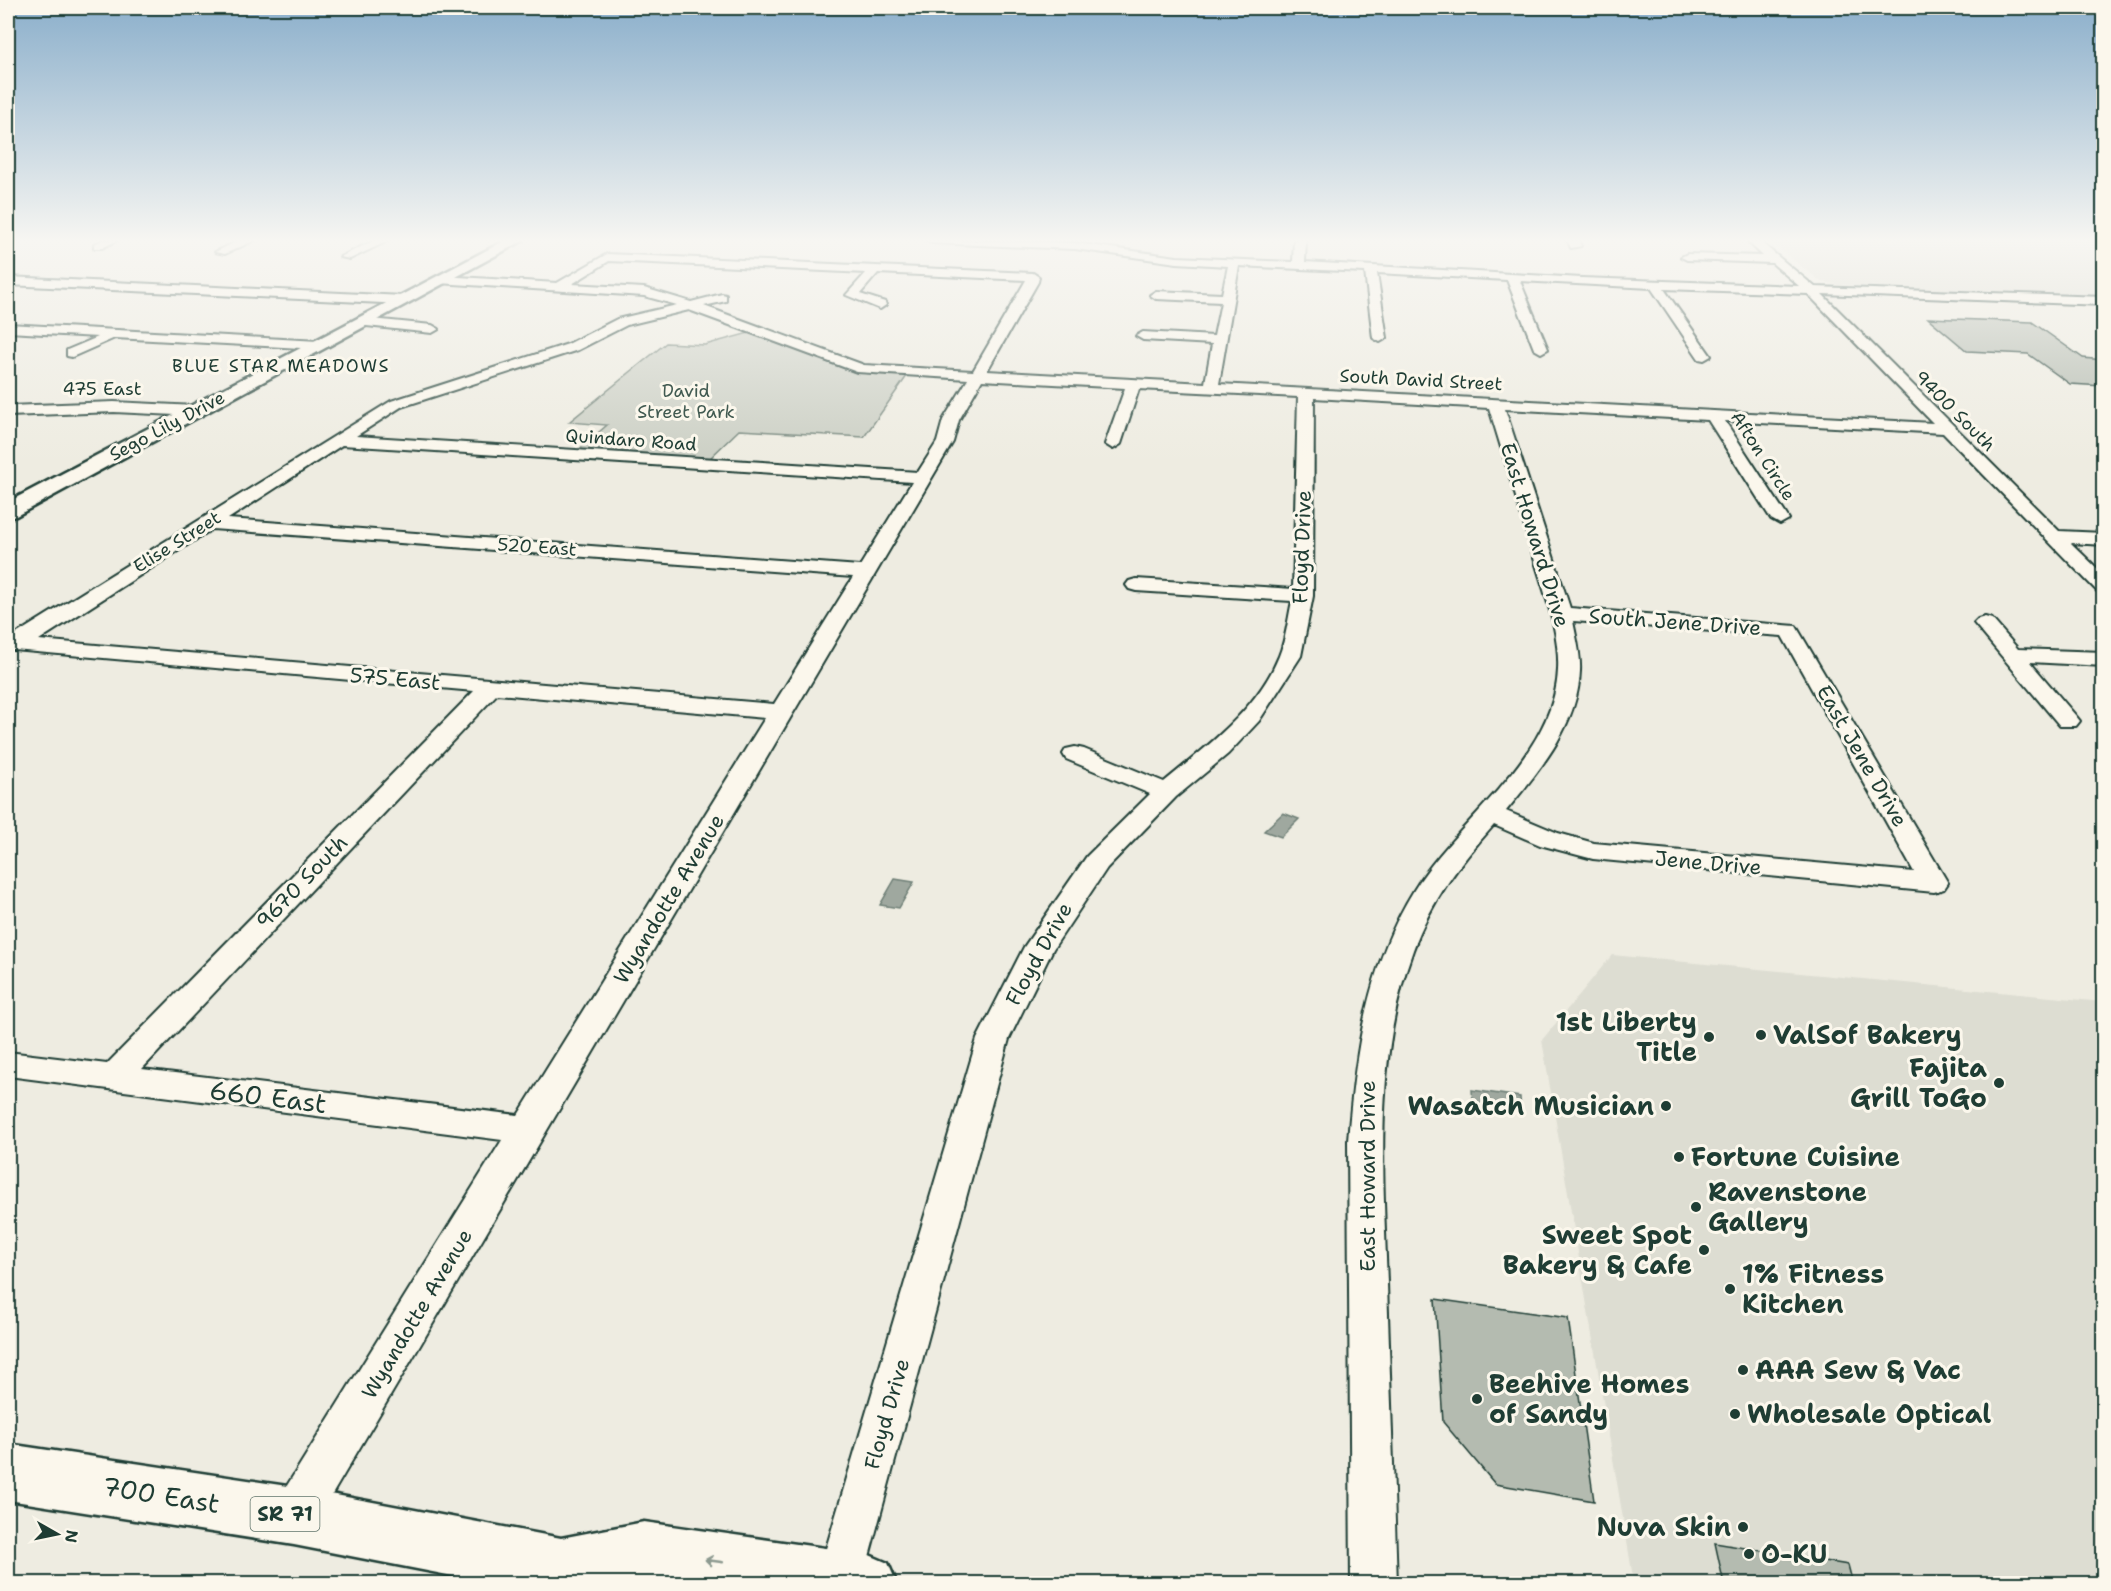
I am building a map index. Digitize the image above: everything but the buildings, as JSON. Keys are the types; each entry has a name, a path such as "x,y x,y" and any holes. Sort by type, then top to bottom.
{"main road":[{"name":"Sego Lily Drive","path":"8,511 377,314"},
{"name":"700 East","path":"8,1472 294,1516 566,1578 644,1551 854,1581"}],"street":[{"name":"Elise Street","path":"13,644 396,404 432,386 498,370 573,347 622,322 654,314"},
{"name":"South David Street","path":"711,314 862,369 1944,428"},
{"name":"Wyandotte Avenue","path":"294,1516 945,442 951,420 1013,314"},
{"path":"1211,389 1224,314"},
{"path":"1377,314 1380,338"},
{"path":"1527,314 1541,349"},
{"path":"1675,314 1704,356"},
{"name":"9400 South","path":"1834,314 2103,587"},
{"path":"362,322 420,325 432,329"},
{"path":"8,328 319,345"},
{"path":"72,353 115,334"},
{"path":"1143,336 1220,340"},
{"path":"498,370 526,380"},
{"path":"1113,444 1133,385"},
{"name":"Floyd Drive","path":"854,1581 993,1039 1039,947 1068,900 1097,862 1167,792 1219,749 1251,716 1290,656 1299,624 1303,596 1306,393"},
{"name":"East Howard Drive","path":"1374,1584 1383,1507 1365,1140 1369,1068 1380,1004 1403,940 1426,891 1460,845 1529,765 1549,734 1561,705 1569,674 1561,614 1496,404"},
{"name":"475 East","path":"8,411 114,407 196,411"},
{"name":"Afton Circle","path":"1713,415 1780,519"},
{"name":"Quindaro Road","path":"337,440 923,478"},
{"name":"520 East","path":"208,523 866,572"},
{"path":"2052,536 2103,539"},
{"path":"1136,585 1303,596"},
{"name":"South Jene Drive","path":"1561,614 1789,630"},
{"path":"1985,623 2068,721"},
{"name":"East Jene Drive","path":"1789,630 1934,883"},
{"name":"575 East","path":"13,644 490,688 782,712"},
{"path":"2013,655 2103,659"},
{"name":"9670 South","path":"115,1076 490,688"},
{"path":"1075,754 1167,792"},
{"name":"Jene Drive","path":"1489,813 1550,839 1593,851 1934,883"},
{"name":"660 East","path":"8,1064 528,1130"}],"shaded area":[{"path":"1283,813 1299,819 1281,837 1264,831"},
{"path":"895,879 914,882 899,908 880,905"},
{"path":"1612,955 2103,1002 2103,1583 1634,1583 1542,1040"},
{"path":"1472,1090 1520,1097 1521,1112 1473,1105"}],"green space":[{"name":"David Street Park","path":"749,333 849,370 907,376 864,437 739,430 708,460 576,452 607,425 569,422 666,343 705,345"}],"place":[{"name":"ValSof Bakery","path":"1761,1035"},
{"name":"1st Liberty Title","path":"1709,1037"},
{"name":"Fajita Grill ToGo","path":"1999,1083"},
{"name":"Wasatch Musician","path":"1666,1106"},
{"name":"Fortune Cuisine","path":"1679,1157"},
{"name":"Ravenstone Gallery","path":"1696,1207"},
{"name":"Sweet Spot Bakery & Cafe","path":"1704,1250"},
{"name":"1% Fitness Kitchen","path":"1730,1289"},
{"name":"AAA Sew & Vac","path":"1743,1370"},
{"name":"Beehive Homes of Sandy","path":"1477,1399"},
{"name":"Wholesale Optical","path":"1735,1414"},
{"name":"Nuva Skin","path":"1743,1527"},
{"name":"O-KU","path":"1749,1554"}],"district":[{"name":"BLUE STAR MEADOWS","path":"281,366"}]}
